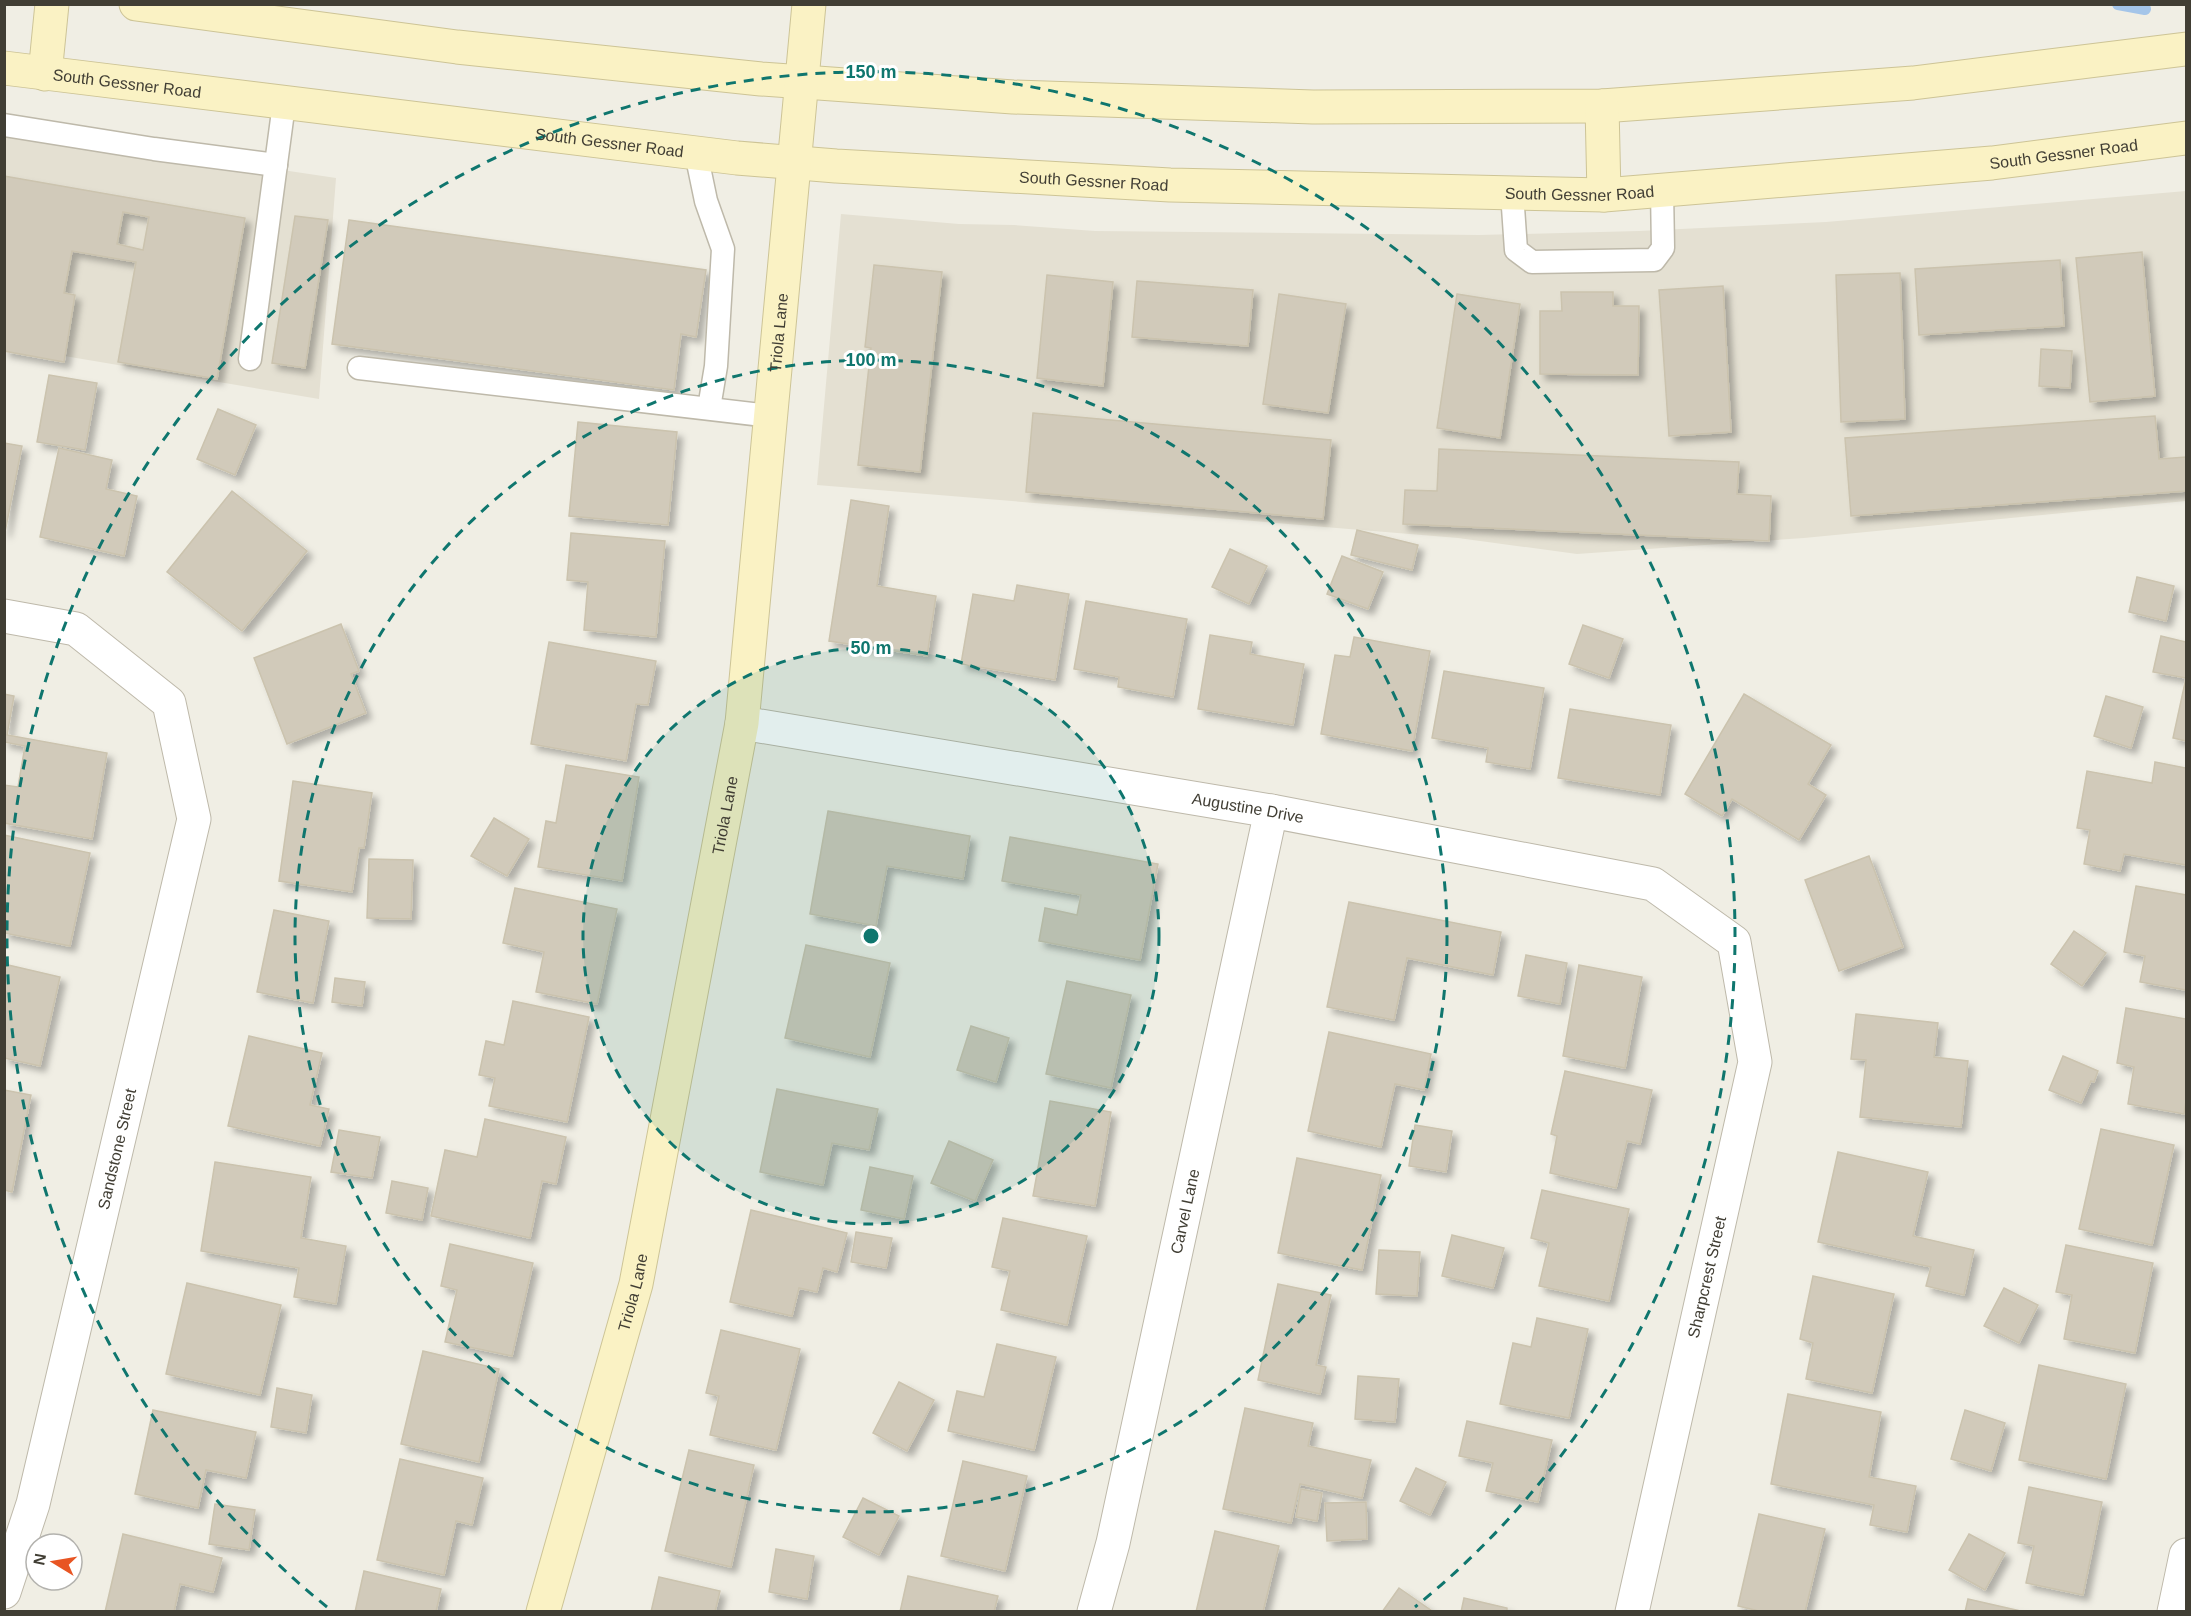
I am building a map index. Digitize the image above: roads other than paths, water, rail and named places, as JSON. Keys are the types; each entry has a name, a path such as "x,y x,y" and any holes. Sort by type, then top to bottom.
{"main road":[{"path":"45,74 52,4"},
{"path":"136,4 458,47 801,82 1013,97 1312,106 1602,106 1913,83 2187,50"},
{"name":"Triola Lane","path":"543,1611 636,1284 742,723 809,4"},
{"name":"South Gessner Road","path":"4,68 696,153 794,162 1170,185 1604,195 1992,163 2187,138"},
{"path":"1602,106 1604,195"}],"street":[{"name":"Sandstone Street","path":"4,616 76,628 169,703 194,819 33,1504 4,1592"},
{"name":"Augustine Drive","path":"742,723 1271,811 1653,884 1734,942"},
{"name":"Carvel Lane","path":"1094,1611 1113,1544 1271,811"},
{"name":"Sharpcrest Street","path":"1632,1611 1755,1062 1734,942"},
{"path":"2174,1611 2187,1555"}],"lane":[{"path":"250,359 284,104"},
{"path":"4,125 154,149 276,165"},
{"path":"696,153 706,201 723,249 716,366 709,408"},
{"path":"1512,192 1516,249 1532,262 1543,262 1654,260 1663,248 1662,190"},
{"path":"359,368 770,416"}],"waterway":[{"path":"2118,4 2145,9"}]}
